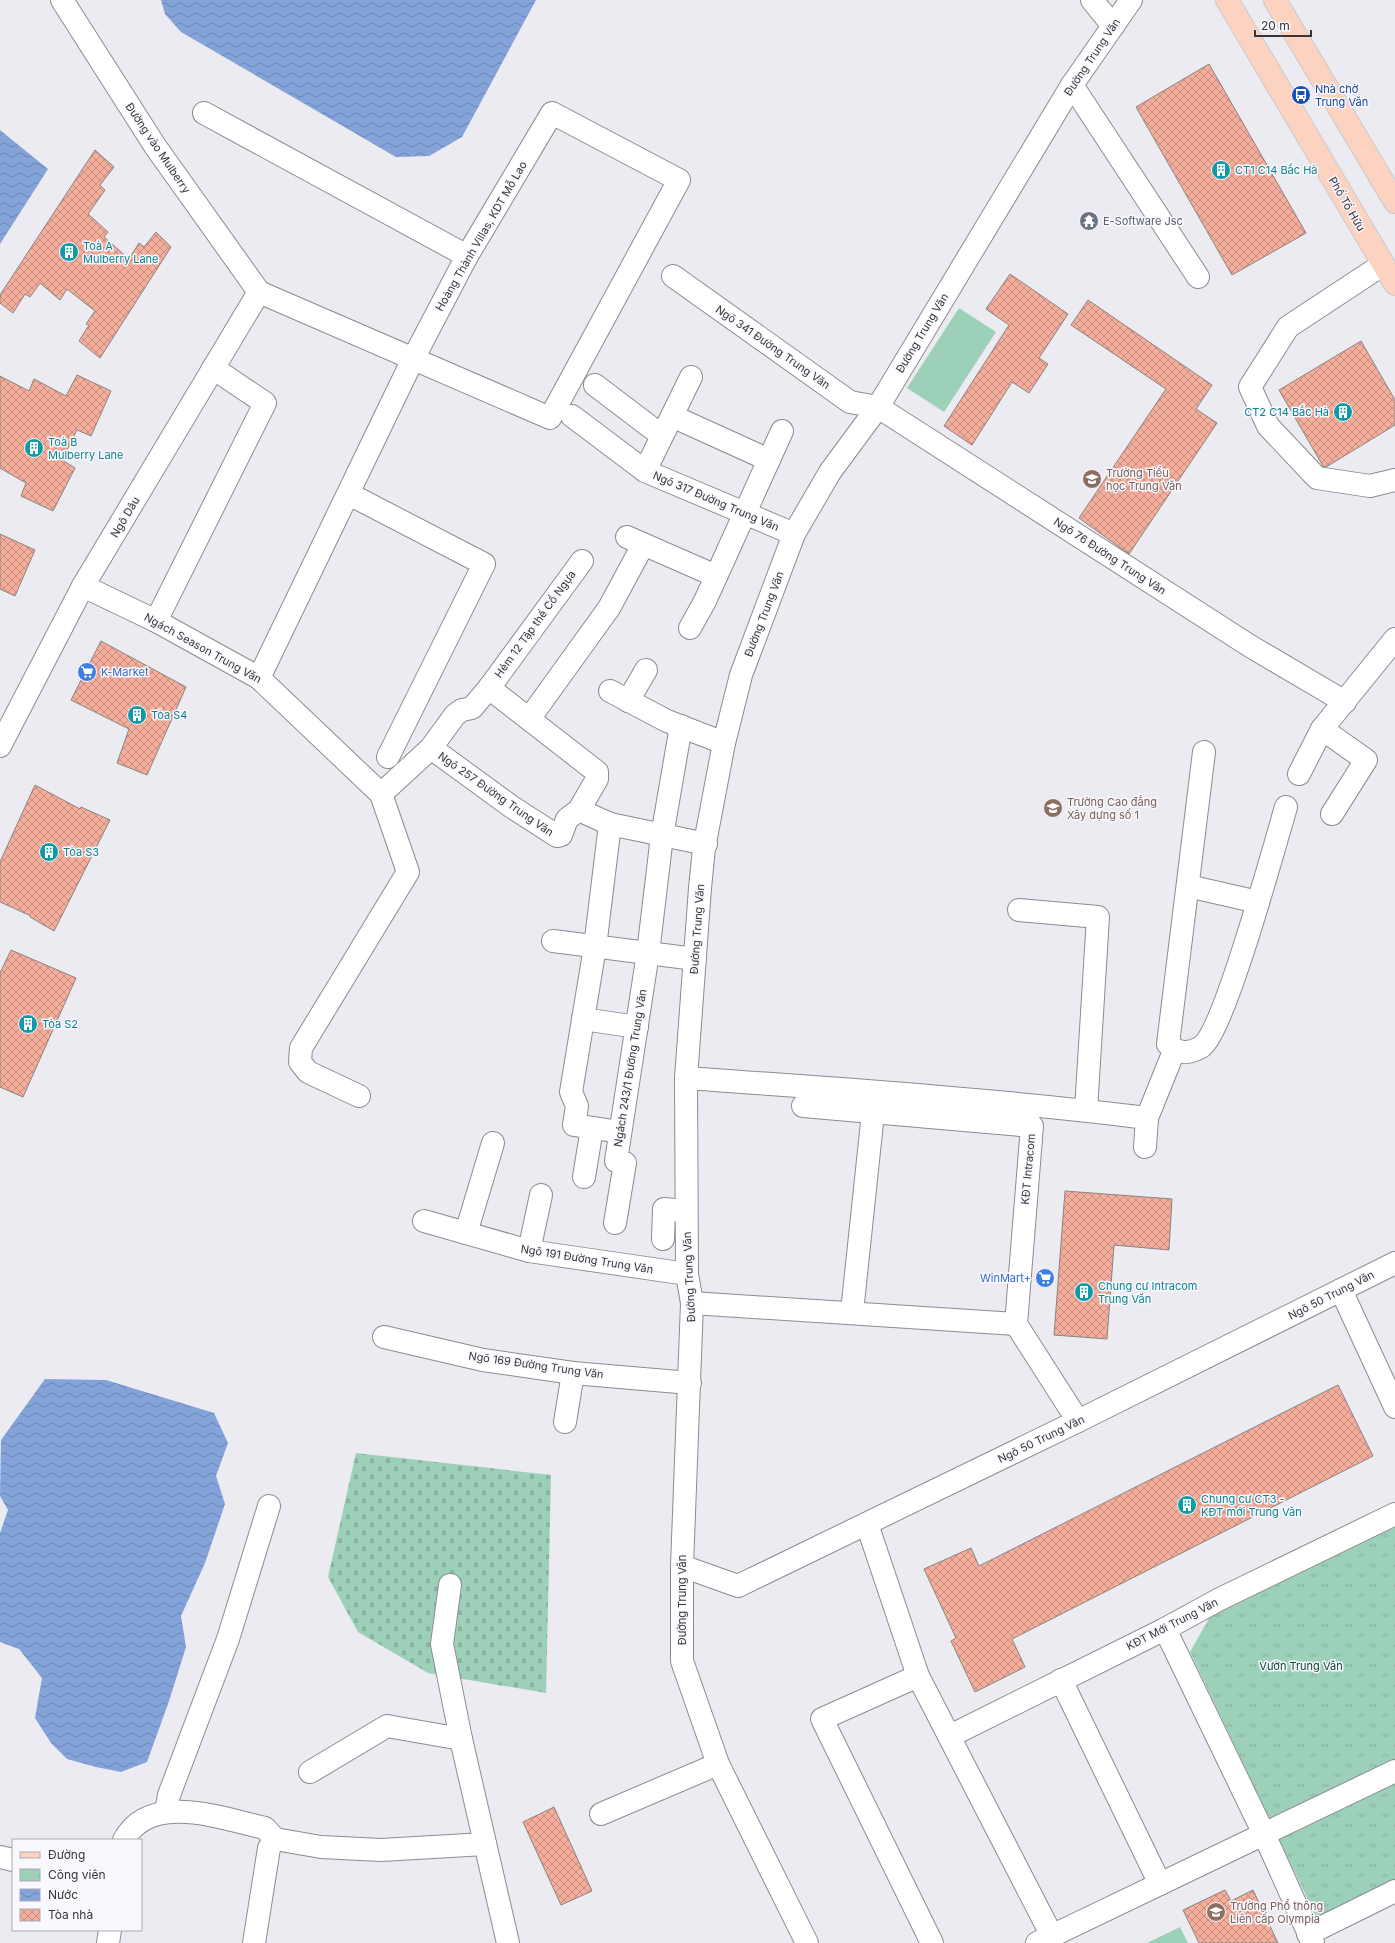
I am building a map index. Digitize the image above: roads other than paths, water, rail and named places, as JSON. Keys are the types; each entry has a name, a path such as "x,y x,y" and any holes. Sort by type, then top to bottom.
{"main road":[{"name":"Phố Tố Hữu","path":"1228,0 1382,265 1395,284"},
{"path":"1275,0 1395,202"}],"street":[{"path":"1092,0 1113,26"},
{"name":"Đường Trung Văn","path":"807,1943 718,1764 682,1661 682,1566 692,1303 687,1274 686,1078 702,872 706,844 724,743 741,675 794,534 830,472 878,407 1072,85 1131,0"},
{"name":"Đường vào Mulberry","path":"66,2 155,146 259,292"},
{"path":"1072,85 1198,277"},
{"path":"204,113 467,256"},
{"name":"Hoàng Thành Villas, KDT Mỗ Lao","path":"259,678 413,359 467,256 552,113 679,180 550,418 413,359"},
{"path":"1382,265 1288,327 1250,387 1268,426 1317,478 1370,486 1395,480"},
{"name":"Ngõ 341 Đường Trung Văn","path":"673,276 850,402 878,407"},
{"path":"259,292 413,359"},
{"name":"Ngõ Dâu","path":"0,746 84,586 259,292"},
{"path":"156,621 265,403 213,368"},
{"name":"Ngõ 317 Đường Trung Văn","path":"691,377 672,416 641,468 794,534"},
{"path":"595,385 653,429"},
{"path":"572,416 641,468 653,429 670,395"},
{"name":"Ngõ 76 Đường Trung Văn","path":"878,407 1243,642 1344,702"},
{"path":"672,416 769,460"},
{"path":"690,628 716,576 782,431"},
{"path":"349,494 484,564 388,757"},
{"path":"529,719 609,608 635,541 716,576"},
{"name":"Hẻm 12 Tập thể Cổ Ngựa","path":"431,748 455,715 462,710 472,708 489,688 582,561"},
{"name":"Ngách Season Trung Văn","path":"84,586 156,621 259,678 381,794"},
{"path":"1300,774 1322,729 1395,639"},
{"path":"646,670 619,696 667,721 724,743"},
{"path":"489,688 597,772 597,779 579,810 610,824 706,844"},
{"name":"Ngách 243/1 Đường Trung Văn","path":"615,1224 625,1163 616,1161 648,953 662,836 681,726"},
{"path":"1322,729 1366,760 1332,814"},
{"name":"Ngõ 257 Đường Trung Văn","path":"381,794 431,748 554,835 561,836 567,819 579,810"},
{"path":"1204,752 1168,1044 1174,1051 1184,1053 1201,1046 1213,1028 1228,994 1258,902 1286,807"},
{"path":"359,1096 308,1072 300,1062 301,1048 408,872 381,794"},
{"path":"610,824 595,947 571,1092 576,1106 574,1125 620,1132"},
{"path":"1188,886 1258,902"},
{"path":"1019,910 1098,917 1086,1110"},
{"path":"553,941 695,959"},
{"path":"583,1019 637,1027"},
{"path":"1145,1146 1147,1118 1174,1051"},
{"path":"686,1078 883,1092 1086,1110 1147,1118"},
{"name":"KĐT Intracom","path":"803,1106 1032,1126 1016,1324"},
{"path":"852,1312 873,1113"},
{"path":"584,1177 592,1128"},
{"path":"466,1232 493,1143"},
{"path":"529,1251 541,1195"},
{"path":"663,1239 664,1209 686,1210"},
{"name":"Ngõ 191 Đường Trung Văn","path":"424,1221 529,1251 687,1274"},
{"name":"Ngõ 50 Trung Văn","path":"682,1566 738,1586 1078,1421 1395,1263"},
{"path":"1341,1290 1395,1407"},
{"path":"692,1303 852,1312 1016,1324 1078,1421"},
{"name":"Ngõ 169 Đường Trung Văn","path":"384,1336 483,1360 573,1373 690,1383"},
{"path":"565,1422 573,1373"},
{"path":"166,1811 169,1795 228,1639 269,1506"},
{"name":"KĐT Mới Trung Văn","path":"950,1736 1165,1629 1220,1599 1395,1514"},
{"path":"867,1524 918,1676 950,1736 1044,1939 1395,1771"},
{"path":"450,1585 442,1644 461,1739 508,1943"},
{"path":"1165,1629 1264,1834 1310,1939 1395,1891"},
{"path":"918,1676 822,1719 932,1943"},
{"path":"1060,1680 1160,1884"},
{"path":"310,1772 387,1726 461,1739"},
{"path":"601,1814 718,1764"},
{"path":"124,1839 128,1832 138,1822 154,1814 174,1811 265,1828 275,1839 321,1847 385,1850 485,1844"},
{"path":"254,1943 269,1848 275,1839"},
{"path":"0,1857 12,1860"},
{"path":"108,1943 110,1931"}],"water":[{"path":"161,0 536,0 462,137 429,156 396,157 181,32 165,14"},
{"path":"0,130 48,169 0,244"},
{"path":"45,1379 106,1380 214,1413 228,1443 216,1476 225,1504 205,1563 181,1616 186,1647 169,1701 147,1762 121,1772 67,1759 51,1743 35,1718 42,1678 19,1649 0,1642 0,1533 8,1510 0,1496 1,1440"}],"place":[{"name":"Nhà chờ Trung Văn","path":"1301,95"},
{"name":"CT1 C14 Bắc Hà","path":"1221,170"},
{"name":"E-Software Jsc","path":"1089,221"},
{"name":"Toà A Mulberry Lane","path":"69,252"},
{"name":"CT2 C14 Bắc Hà","path":"1343,412"},
{"name":"Toà B Mulberry Lane","path":"34,448"},
{"name":"Trường Tiểu học Trung Văn","path":"1092,479"},
{"name":"K-Market","path":"87,672"},
{"name":"Tòa S4","path":"137,715"},
{"name":"Trường Cao đẳng Xây dựng số 1","path":"1053,808"},
{"name":"Tòa S3","path":"49,852"},
{"name":"Tòa S2","path":"28,1024"},
{"name":"WinMart+","path":"1045,1278"},
{"name":"Chung cư Intracom Trung Văn","path":"1084,1292"},
{"name":"Chung cư CT3 - KĐT mới Trung Văn","path":"1187,1505"},
{"name":"Trường Phổ thông Liên cấp Olympia","path":"1216,1912"}],"park label":[{"name":"Vườn Trung Văn","path":"1301,1666"}]}
